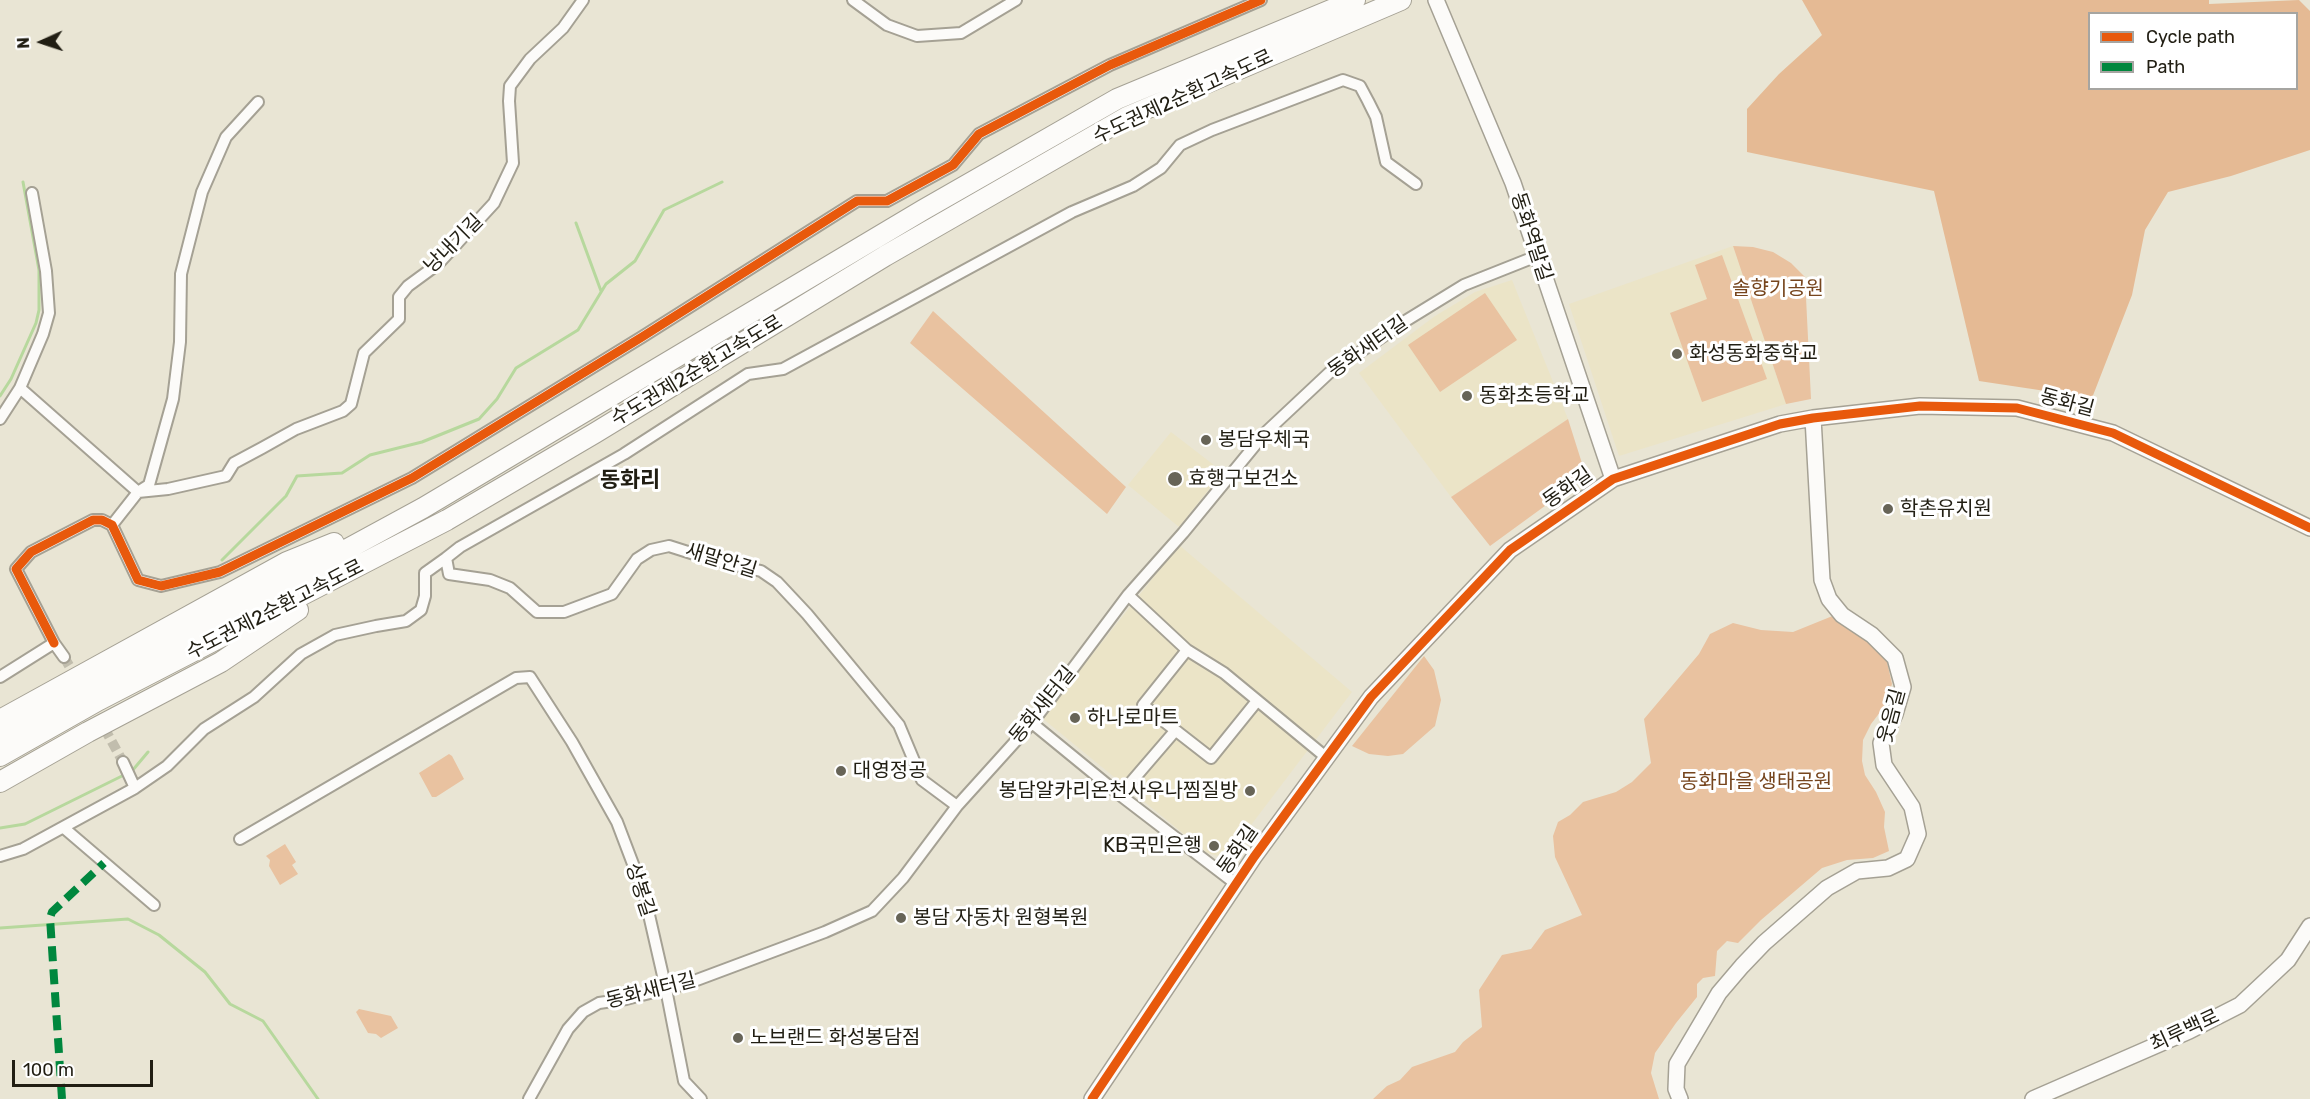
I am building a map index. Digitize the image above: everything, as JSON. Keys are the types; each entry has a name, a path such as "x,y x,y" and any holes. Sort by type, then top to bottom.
{"highway":[{"name":"수도권제2순환고속도로","path":"0,738 423,508 810,276 1117,99 1355,0"},
{"name":"수도권제2순환고속도로","path":"0,756 99,700 368,563 457,514 605,427 885,256 1127,117 1401,0"},
{"path":"0,720 287,562 423,508"},
{"path":"0,782 88,732 221,662 368,563"}],"street":[{"name":"낭내기길","path":"138,492 168,489 226,476 234,463 296,429 343,411 351,404 364,353 399,319 399,297 408,286 438,264 494,203 513,163 508,101 510,86 530,59 563,28 583,0"},
{"path":"853,0 887,25 917,36 961,33 1016,0"},
{"path":"64,657 54,643 16,569 31,552 93,520 102,520 112,525 138,580 160,586 220,572 412,478 642,337 856,201 887,201 953,165 979,134 1110,65 1261,0"},
{"name":"동화역말길","path":"1436,0 1513,183 1613,479"},
{"path":"0,855 23,849 64,828 167,766 204,729 254,697 301,654 335,635 406,621 421,610 425,573 460,547 624,454 748,374 783,369 1072,212 1133,186 1161,168 1180,145 1212,130 1343,80 1360,86 1368,101 1376,117 1386,162 1416,184"},
{"path":"112,525 138,492 149,485 173,399 180,342 181,274 202,192 226,137 258,102"},
{"path":"0,419 20,388 43,334 49,313 46,271 32,193"},
{"name":"동화새터길","path":"529,1099 568,1029 583,1012 599,1003 686,984 825,932 872,911 903,878 957,806 1032,723 1128,595 1183,533 1265,433 1329,373 1407,320 1464,285 1537,256"},
{"path":"20,388 138,492"},
{"name":"동화길","path":"1092,1099 1236,884 1371,698 1510,550 1613,479 1780,424 1813,418 1920,406 2017,408 2114,433 2310,528"},
{"name":"웃음길","path":"1680,1099 1676,1089 1677,1064 1719,993 1742,966 1764,943 1827,888 1857,871 1888,868 1907,859 1918,834 1912,807 1884,765 1881,743 1896,714 1903,687 1895,658 1872,634 1842,615 1829,598 1822,580 1813,418"},
{"name":"새말안길","path":"446,558 449,574 490,580 510,588 537,612 564,612 612,594 637,560 651,550 669,546 713,560 761,571 777,582 807,614 899,725 922,780 957,806"},
{"path":"1128,595 1187,650 1224,673 1327,758"},
{"path":"0,677 54,643"},
{"path":"1187,650 1143,705 1211,758 1257,701"},
{"name":"상봉길","path":"240,839 516,678 530,677 543,694 617,822 644,893 684,1081 701,1099"},
{"path":"1032,723 1120,795 1236,884"},
{"path":"1120,795 1175,731"},
{"path":"124,765 133,785"},
{"path":"64,828 154,905"},
{"name":"최루백로","path":"2033,1099 2189,1031 2240,1005 2288,960 2310,926"}],"shaded area":[{"path":"1802,0 2209,0 2209,4 2299,0 2310,11 2310,150 2231,176 2168,192 2145,230 2132,295 2092,398 1979,381 1934,191 1747,152 1747,109 1779,74 1822,35"},
{"name":"화성동화중학교","path":"1733,246 1786,404 1619,456 1569,304"},
{"name":"동화초등학교","path":"1512,280 1568,419 1451,497 1359,373 1435,316 1475,292"},
{"name":"효행구보건소","path":"1171,432 1223,472 1179,527 1128,485"},
{"path":"1179,545 1352,692 1226,858 1207,853 1042,718"}],"green space":[{"name":"솔향기공원","path":"1733,246 1753,247 1773,252 1791,263 1805,277 1811,399 1786,404"},
{"path":"1722,255 1767,379 1702,402 1670,313 1707,299 1695,265"},
{"path":"1485,293 1517,340 1440,392 1408,345"},
{"path":"933,311 1126,487 1107,514 910,343"},
{"path":"1568,419 1586,476 1490,546 1451,497"},
{"name":"동화마을 생태공원","path":"1835,615 1873,644 1887,662 1892,684 1884,707 1871,724 1863,740 1862,761 1865,775 1885,812 1884,827 1889,851 1873,858 1847,860 1822,868 1761,920 1738,943 1727,941 1717,951 1715,976 1703,978 1697,984 1697,997 1655,1053 1651,1073 1659,1099 1373,1099 1387,1086 1400,1080 1412,1067 1455,1052 1463,1042 1482,1027 1479,990 1502,955 1531,949 1545,930 1582,915 1555,857 1553,836 1558,822 1570,815 1583,802 1616,792 1632,782 1651,763 1644,719 1699,654 1710,634 1733,623 1761,630 1793,632"},
{"path":"1424,656 1434,670 1441,700 1435,726 1403,754 1388,756 1369,754 1352,746"},
{"path":"449,754 464,779 436,797 432,797 419,773"},
{"path":"285,844 296,862 292,865 298,874 280,885 269,866 270,860 266,856"},
{"path":"359,1009 391,1016 398,1028 381,1038 376,1034 368,1033 356,1012"}],"waterway":[{"path":"0,396 11,379 36,323 39,310 39,270 23,182"},
{"path":"222,560 286,496 297,476 342,473 370,455 422,442 479,419 497,399 516,368 578,330 606,284 635,261 664,210 722,182"},
{"path":"576,223 601,291"},
{"path":"132,771 148,752"},
{"path":"0,828 25,824 126,774"},
{"path":"0,928 128,919 159,935 205,972 230,1004 263,1021 318,1099"}],"tunnel":[{"path":"64,657 78,681"},
{"path":"90,702 123,762"}],"marked path":[{"path":"62,1099 50,918 52,912 104,863"}],"cycle path":[{"path":"54,643 16,569 31,552 93,520 102,520 112,525 138,580 161,586 220,572 412,478 642,337 857,201 887,201 953,165 979,134 1110,65 1261,0"},
{"path":"1092,1099 1254,857 1371,697 1510,550 1613,479 1780,424 1813,418 1920,406 2017,408 2113,433 2310,528"}],"place":[{"name":"화성동화중학교","path":"1677,354"},
{"name":"동화초등학교","path":"1467,396"},
{"name":"봉담우체국","path":"1206,440"},
{"name":"효행구보건소","path":"1175,479"},
{"name":"학촌유치원","path":"1888,509"},
{"name":"하나로마트","path":"1075,718"},
{"name":"대영정공","path":"841,771"},
{"name":"봉담알카리온천사우나찜질방","path":"1250,791"},
{"name":"KB국민은행","path":"1214,846"},
{"name":"봉담 자동차 원형복원","path":"901,918"},
{"name":"노브랜드 화성봉담점","path":"738,1038"}],"district":[{"name":"동화리","path":"630,481"}]}
